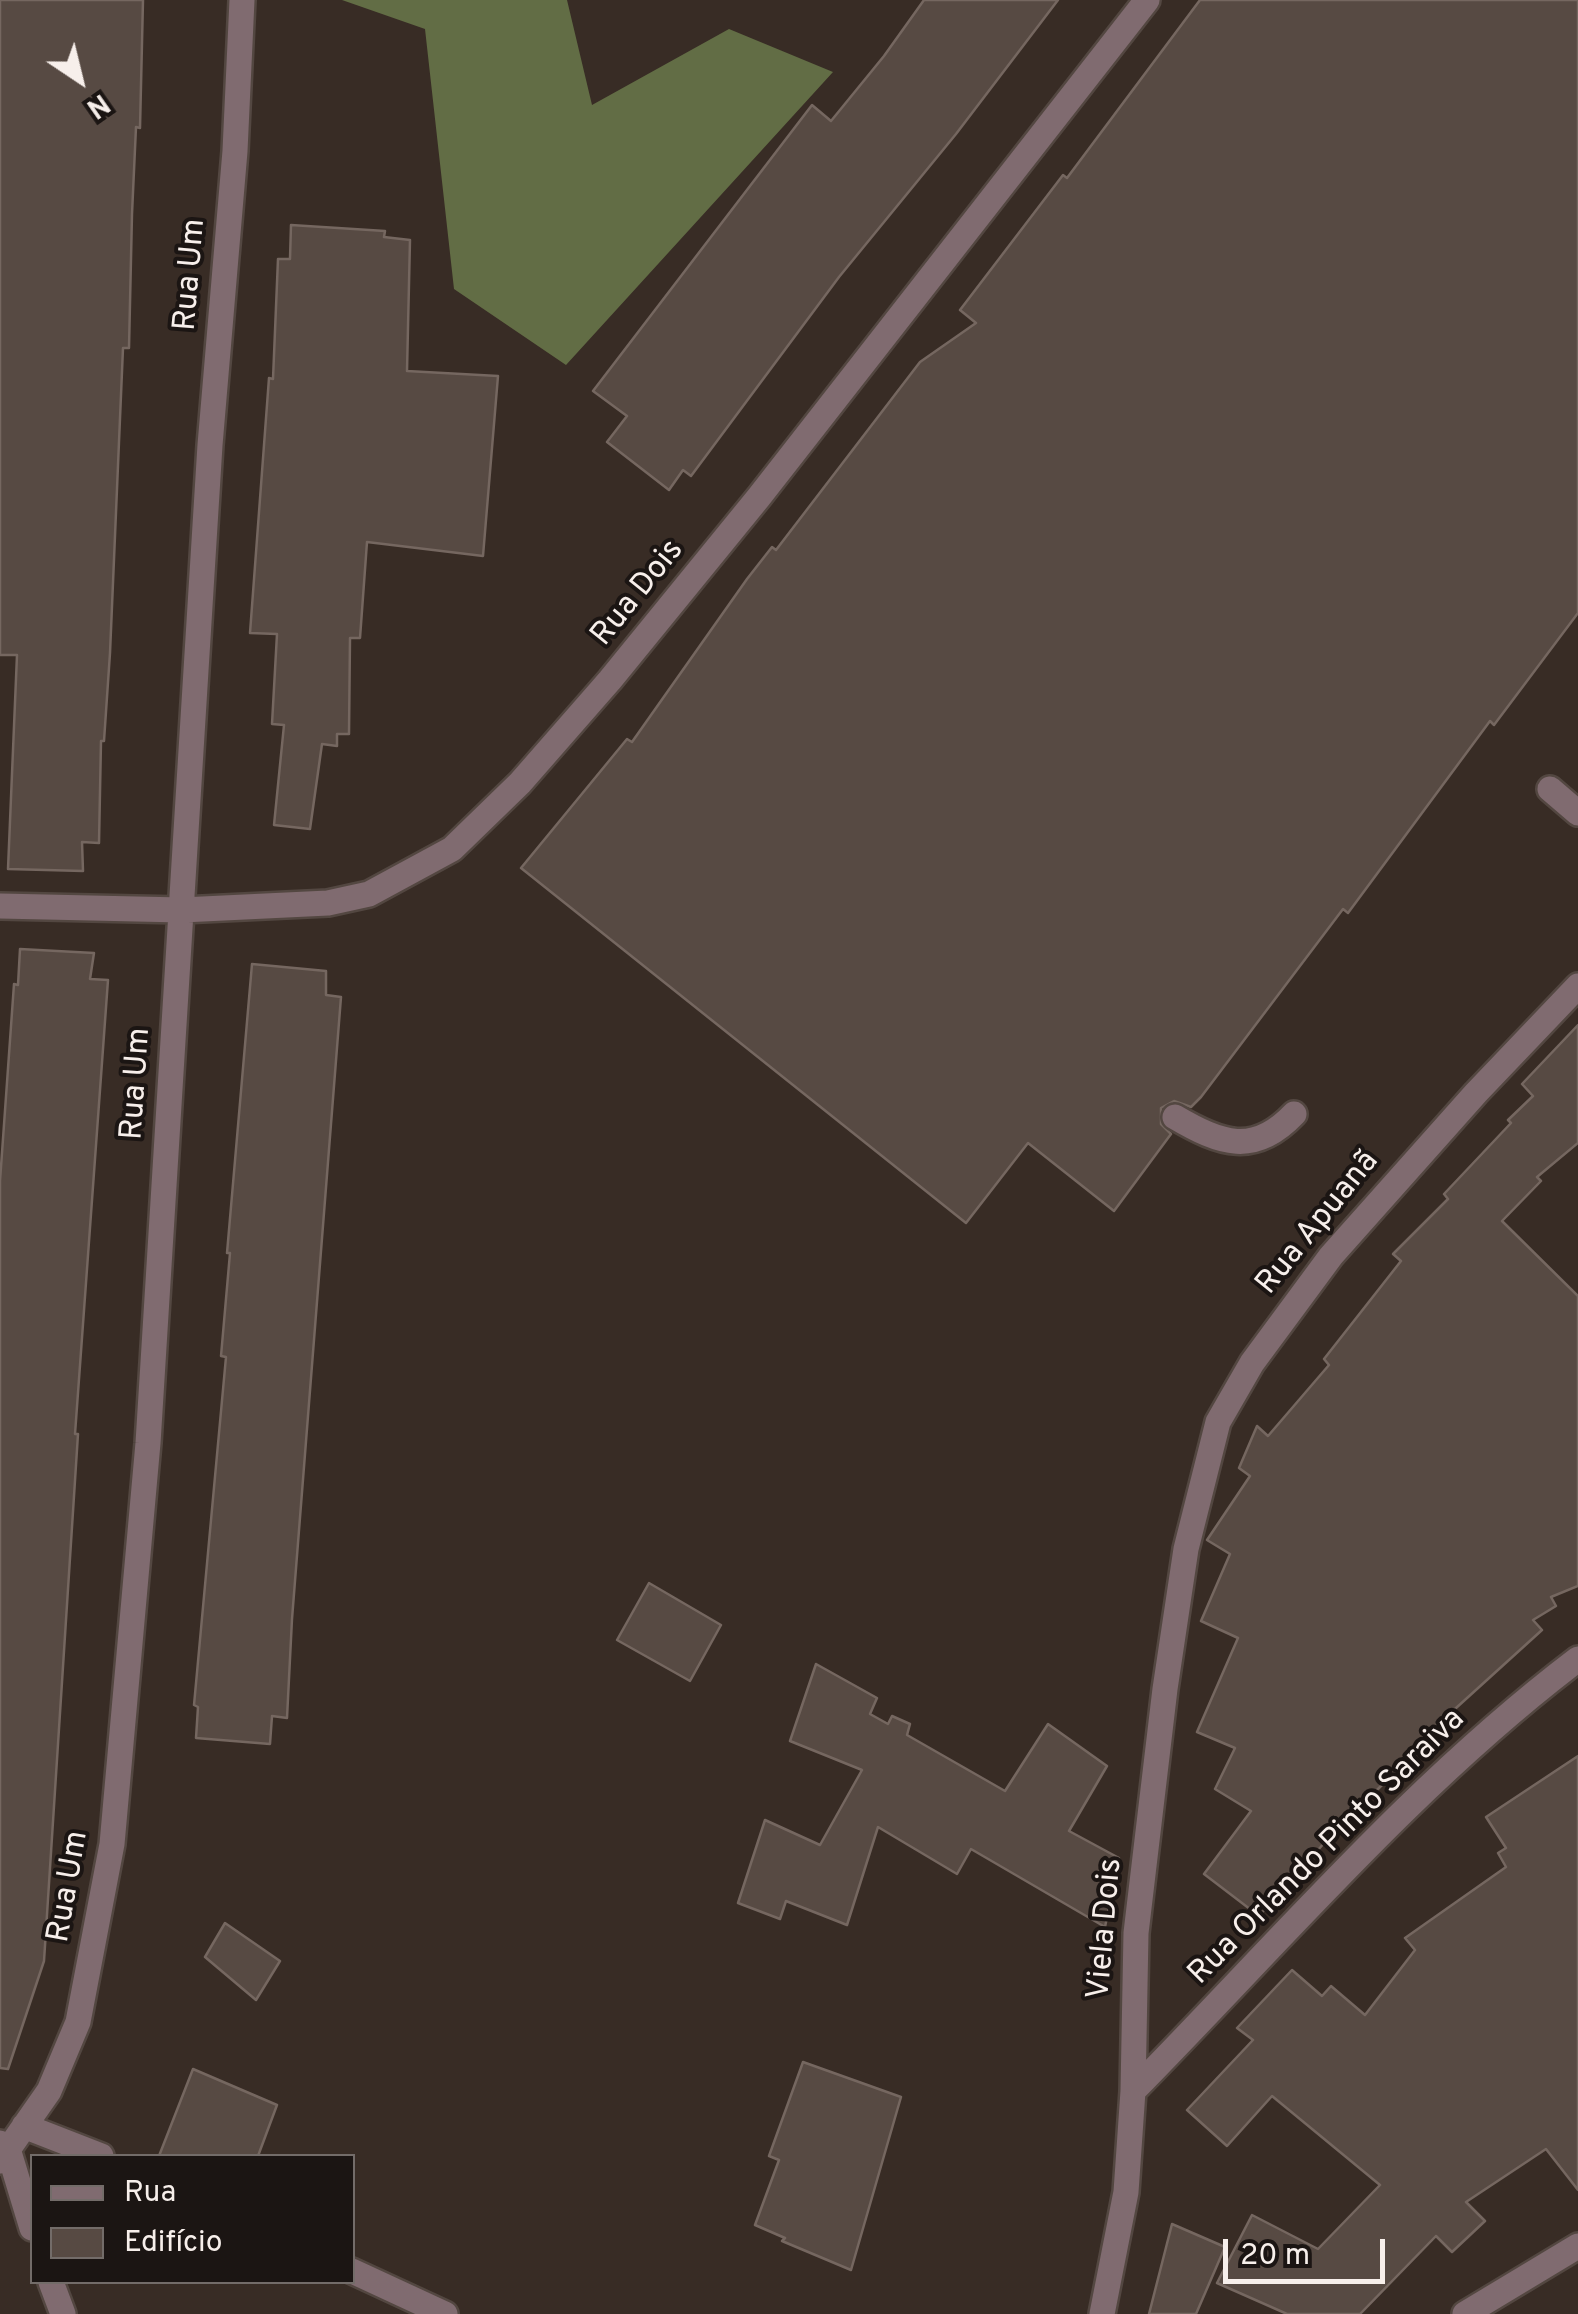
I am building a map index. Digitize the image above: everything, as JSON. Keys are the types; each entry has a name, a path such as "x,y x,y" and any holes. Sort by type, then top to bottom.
{"street":[{"name":"Rua Um","path":"3,2151 56,2078 78,2022 112,1844 148,1443 210,445 235,151 242,0"},
{"name":"Rua Dois","path":"0,906 182,910 328,903 369,894 452,849 520,783 635,650 1147,0"},
{"path":"1550,789 1578,813"},
{"name":"Rua Apuanã","path":"1186,1549 1218,1422 1252,1362 1376,1202 1578,986"},
{"path":"1174,1118 1216,1138 1238,1142 1258,1141 1278,1130 1294,1114"},
{"name":"Viela Dois","path":"1102,2314 1126,2192 1133,2091 1136,1933 1186,1549"},
{"name":"Rua Orlando Pinto Saraiva","path":"1133,2091 1418,1796 1511,1710 1578,1659"},
{"path":"24,2126 96,2154"},
{"path":"3,2151 30,2223"},
{"path":"1465,2314 1578,2246"},
{"path":"355,2272 445,2314"},
{"path":"52,2284 63,2314"}],"green space":[{"path":"342,0 567,0 592,105 729,29 833,72 566,365 454,289 425,29"}],"building":[{"path":"0,0 143,0 129,348 123,348 99,843 82,842 83,871 8,869 17,655 0,655"},
{"path":"924,0 1058,0 956,134 839,277 691,476 683,470 669,490 607,442 627,416 593,391 812,105 831,121"},
{"path":"1200,0 1578,0 1578,613 1494,725 1490,721 1348,913 1343,909 1201,1097 1191,1107 1174,1101 1161,1108 1161,1124 1171,1134 1114,1211 1028,1143 966,1223 521,868 627,739 632,742 747,579 772,547 776,550 920,362 976,323 960,310 1063,175 1067,178"},
{"path":"291,225 385,231 384,237 410,240 407,371 498,376 483,556 367,542 360,638 350,638 349,734 337,734 337,746 322,744 310,829 274,825 284,725 272,724 277,634 250,633 269,378 273,379 278,259 290,259"},
{"path":"20,949 94,953 90,979 108,980 75,1434 44,1961 8,2069 0,2068 0,1181"},
{"path":"252,964 326,971 326,995 341,997 287,1718 272,1716 270,1744 196,1738 198,1707 194,1705 226,1357 221,1356 227,1253"},
{"path":"1578,1025 1578,1143 1537,1177 1541,1181 1502,1221 1578,1296 1578,1586 1551,1597 1556,1606 1533,1620 1542,1630 1434,1728 1437,1730 1326,1841 1259,1916 1204,1874 1251,1811 1215,1789 1235,1748 1197,1732 1238,1638 1201,1621 1230,1554 1207,1540 1250,1476 1239,1468 1257,1426 1268,1436 1329,1365 1324,1359 1401,1261 1393,1254 1448,1199 1444,1194 1533,1096 1522,1084"},
{"path":"649,1583 721,1625 690,1681 617,1640"},
{"path":"816,1664 877,1698 870,1714 888,1724 892,1716 910,1724 907,1735 1005,1791 1048,1724 1107,1766 1069,1831 1119,1858 1105,1927 971,1849 957,1874 878,1827 847,1925 786,1901 780,1919 738,1903 765,1820 820,1845 862,1770 790,1741"},
{"path":"1578,1756 1578,2190 1546,2149 1466,2202 1485,2221 1452,2252 1436,2236 1360,2314 1287,2314 1217,2283 1252,2215 1318,2249 1380,2185 1272,2096 1227,2146 1187,2110 1253,2040 1237,2028 1292,1970 1322,1996 1331,1986 1365,2015 1415,1950 1405,1938 1506,1867 1498,1853 1506,1848 1486,1817"},
{"path":"225,1923 280,1961 256,2000 205,1957"},
{"path":"803,2062 901,2097 851,2270 782,2241 785,2238 755,2225 779,2160 769,2156"},
{"path":"193,2069 277,2105 259,2154 160,2154"},
{"path":"1172,2224 1225,2247 1196,2314 1149,2314"}]}
